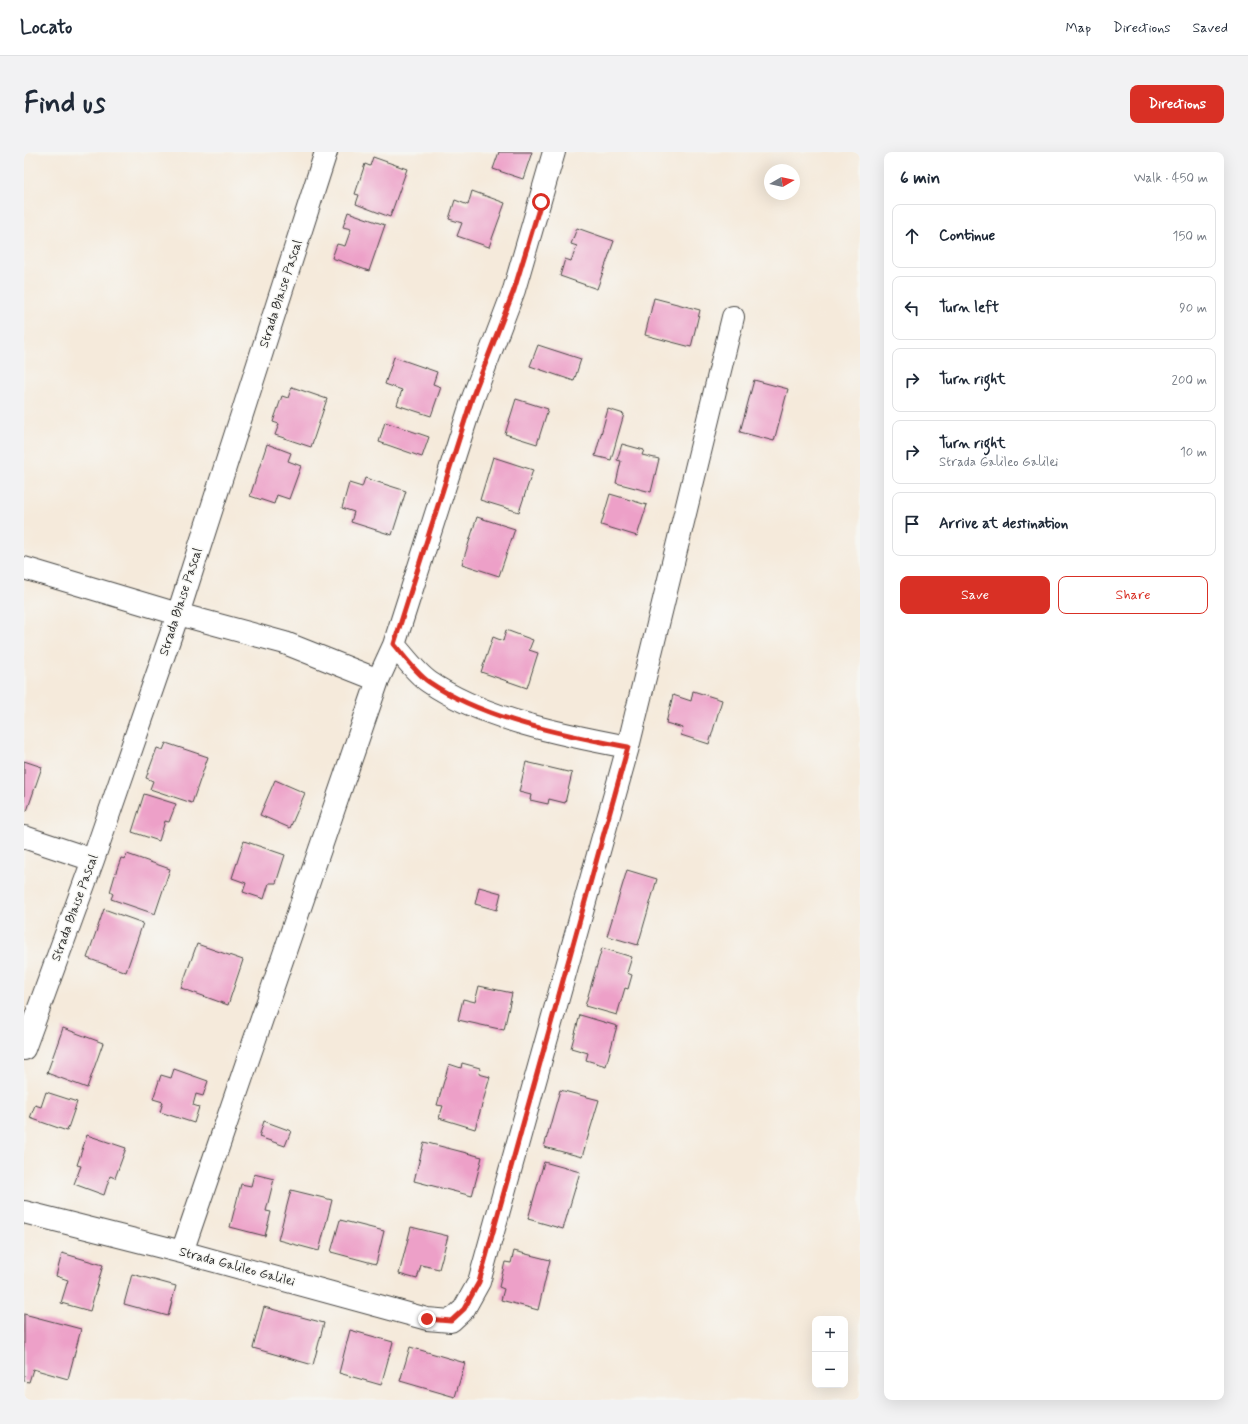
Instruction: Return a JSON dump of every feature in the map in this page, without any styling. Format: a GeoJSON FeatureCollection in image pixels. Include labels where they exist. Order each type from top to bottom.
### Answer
{"type":"FeatureCollection","features":[{"type":"Feature","properties":{"kind":"street","name":"Strada Blaise Pascal"},"geometry":{"type":"LineString","coordinates":[[24,1048],[93,860],[178,614],[326,152]]}},
{"type":"Feature","properties":{"kind":"street"},"geometry":{"type":"LineString","coordinates":[[182,1252],[378,680],[394,644],[472,398],[514,290],[554,152]]}},
{"type":"Feature","properties":{"kind":"street"},"geometry":{"type":"LineString","coordinates":[[394,644],[428,682],[474,707],[569,736],[628,747],[732,317]]}},
{"type":"Feature","properties":{"kind":"street"},"geometry":{"type":"LineString","coordinates":[[24,568],[178,614],[285,643],[378,680]]}},
{"type":"Feature","properties":{"kind":"street","name":"Strada Galileo Galilei"},"geometry":{"type":"LineString","coordinates":[[24,1212],[182,1252],[427,1319],[451,1321],[464,1309],[479,1282],[628,747]]}},
{"type":"Feature","properties":{"kind":"street"},"geometry":{"type":"LineString","coordinates":[[24,837],[93,860]]}},
{"type":"Feature","properties":{"kind":"building"},"geometry":{"type":"Polygon","coordinates":[[[499,152],[532,152],[523,179],[493,169],[499,152]]]}},
{"type":"Feature","properties":{"kind":"building"},"geometry":{"type":"Polygon","coordinates":[[[373,157],[407,169],[390,217],[356,204],[359,195],[355,194],[365,164],[370,166],[373,157]]]}},
{"type":"Feature","properties":{"kind":"building"},"geometry":{"type":"Polygon","coordinates":[[[472,191],[505,203],[489,247],[457,236],[462,223],[449,219],[455,200],[468,205],[472,191]]]}},
{"type":"Feature","properties":{"kind":"building"},"geometry":{"type":"Polygon","coordinates":[[[348,212],[385,225],[369,271],[332,258],[337,244],[345,246],[351,229],[343,227],[348,212]]]}},
{"type":"Feature","properties":{"kind":"building"},"geometry":{"type":"Polygon","coordinates":[[[577,228],[614,241],[597,289],[560,276],[565,259],[571,261],[577,246],[571,244],[577,228]]]}},
{"type":"Feature","properties":{"kind":"building"},"geometry":{"type":"Polygon","coordinates":[[[654,298],[700,310],[691,347],[645,335],[654,298]]]}},
{"type":"Feature","properties":{"kind":"building"},"geometry":{"type":"Polygon","coordinates":[[[538,345],[581,359],[574,381],[530,366],[538,345]]]}},
{"type":"Feature","properties":{"kind":"building"},"geometry":{"type":"Polygon","coordinates":[[[394,357],[437,372],[433,384],[441,387],[431,416],[397,405],[402,390],[385,384],[394,357]]]}},
{"type":"Feature","properties":{"kind":"building"},"geometry":{"type":"Polygon","coordinates":[[[754,380],[788,389],[774,441],[740,432],[754,380]]]}},
{"type":"Feature","properties":{"kind":"building"},"geometry":{"type":"Polygon","coordinates":[[[292,387],[327,399],[311,447],[275,435],[279,424],[273,422],[282,396],[288,398],[292,387]]]}},
{"type":"Feature","properties":{"kind":"building"},"geometry":{"type":"Polygon","coordinates":[[[516,399],[548,409],[537,444],[505,434],[516,399]]]}},
{"type":"Feature","properties":{"kind":"building"},"geometry":{"type":"Polygon","coordinates":[[[608,409],[624,414],[611,460],[595,456],[608,409]]]}},
{"type":"Feature","properties":{"kind":"building"},"geometry":{"type":"Polygon","coordinates":[[[385,422],[429,437],[422,457],[379,442],[385,422]]]}},
{"type":"Feature","properties":{"kind":"building"},"geometry":{"type":"Polygon","coordinates":[[[267,444],[291,453],[288,461],[301,466],[289,499],[277,495],[274,504],[250,496],[267,444]]]}},
{"type":"Feature","properties":{"kind":"building"},"geometry":{"type":"Polygon","coordinates":[[[622,444],[644,450],[642,455],[659,459],[651,492],[616,483],[621,461],[617,460],[622,444]]]}},
{"type":"Feature","properties":{"kind":"building"},"geometry":{"type":"Polygon","coordinates":[[[493,457],[533,470],[519,512],[480,500],[493,457]]]}},
{"type":"Feature","properties":{"kind":"building"},"geometry":{"type":"Polygon","coordinates":[[[365,478],[406,491],[392,535],[351,522],[354,512],[342,508],[349,483],[362,487],[365,478]]]}},
{"type":"Feature","properties":{"kind":"building"},"geometry":{"type":"Polygon","coordinates":[[[610,494],[647,505],[637,536],[601,525],[610,494]]]}},
{"type":"Feature","properties":{"kind":"building"},"geometry":{"type":"Polygon","coordinates":[[[477,517],[515,529],[499,576],[462,564],[477,517]]]}},
{"type":"Feature","properties":{"kind":"building"},"geometry":{"type":"Polygon","coordinates":[[[506,630],[533,640],[529,650],[538,653],[527,688],[481,672],[493,637],[503,641],[506,630]]]}},
{"type":"Feature","properties":{"kind":"building"},"geometry":{"type":"Polygon","coordinates":[[[693,691],[722,700],[709,744],[681,735],[683,728],[666,723],[673,695],[691,701],[693,691]]]}},
{"type":"Feature","properties":{"kind":"building"},"geometry":{"type":"Polygon","coordinates":[[[166,743],[208,757],[192,803],[150,789],[153,781],[146,778],[157,748],[163,750],[166,743]]]}},
{"type":"Feature","properties":{"kind":"building"},"geometry":{"type":"Polygon","coordinates":[[[24,761],[42,767],[27,811],[24,810],[24,761]]]}},
{"type":"Feature","properties":{"kind":"building"},"geometry":{"type":"Polygon","coordinates":[[[526,762],[572,773],[565,803],[549,799],[548,804],[530,800],[531,795],[519,792],[526,762]]]}},
{"type":"Feature","properties":{"kind":"building"},"geometry":{"type":"Polygon","coordinates":[[[275,780],[305,793],[290,828],[260,815],[275,780]]]}},
{"type":"Feature","properties":{"kind":"building"},"geometry":{"type":"Polygon","coordinates":[[[144,794],[176,804],[169,822],[165,821],[159,841],[132,832],[144,794]]]}},
{"type":"Feature","properties":{"kind":"building"},"geometry":{"type":"Polygon","coordinates":[[[244,841],[285,855],[276,883],[269,883],[264,899],[243,892],[246,883],[232,878],[244,841]]]}},
{"type":"Feature","properties":{"kind":"building"},"geometry":{"type":"Polygon","coordinates":[[[127,854],[170,869],[155,914],[111,899],[113,894],[110,892],[121,858],[125,859],[127,854]]]}},
{"type":"Feature","properties":{"kind":"building"},"geometry":{"type":"Polygon","coordinates":[[[627,870],[657,879],[638,945],[607,936],[627,870]]]}},
{"type":"Feature","properties":{"kind":"building"},"geometry":{"type":"Polygon","coordinates":[[[479,887],[501,893],[497,910],[475,904],[479,887]]]}},
{"type":"Feature","properties":{"kind":"building"},"geometry":{"type":"Polygon","coordinates":[[[104,909],[143,923],[126,972],[87,958],[104,909]]]}},
{"type":"Feature","properties":{"kind":"building"},"geometry":{"type":"Polygon","coordinates":[[[197,944],[243,960],[228,1005],[181,988],[197,944]]]}},
{"type":"Feature","properties":{"kind":"building"},"geometry":{"type":"Polygon","coordinates":[[[602,948],[632,957],[627,973],[632,975],[628,989],[625,988],[617,1015],[585,1006],[602,948]]]}},
{"type":"Feature","properties":{"kind":"building"},"geometry":{"type":"Polygon","coordinates":[[[479,986],[512,993],[504,1030],[458,1020],[463,999],[475,1002],[479,986]]]}},
{"type":"Feature","properties":{"kind":"building"},"geometry":{"type":"Polygon","coordinates":[[[580,1015],[617,1026],[606,1066],[586,1060],[588,1053],[571,1048],[580,1015]]]}},
{"type":"Feature","properties":{"kind":"building"},"geometry":{"type":"Polygon","coordinates":[[[63,1028],[103,1043],[87,1088],[47,1073],[63,1028]]]}},
{"type":"Feature","properties":{"kind":"building"},"geometry":{"type":"Polygon","coordinates":[[[462,1063],[480,1068],[479,1074],[490,1077],[475,1129],[439,1118],[443,1106],[437,1105],[449,1064],[461,1068],[462,1063]]]}},
{"type":"Feature","properties":{"kind":"building"},"geometry":{"type":"Polygon","coordinates":[[[174,1069],[208,1081],[203,1096],[196,1094],[193,1105],[199,1107],[194,1123],[160,1112],[163,1102],[153,1099],[161,1075],[171,1078],[174,1069]]]}},
{"type":"Feature","properties":{"kind":"building"},"geometry":{"type":"Polygon","coordinates":[[[560,1090],[599,1100],[582,1157],[544,1147],[560,1090]]]}},
{"type":"Feature","properties":{"kind":"building"},"geometry":{"type":"Polygon","coordinates":[[[46,1092],[77,1102],[67,1131],[30,1118],[35,1105],[41,1107],[46,1092]]]}},
{"type":"Feature","properties":{"kind":"building"},"geometry":{"type":"Polygon","coordinates":[[[264,1121],[291,1131],[285,1146],[259,1137],[264,1121]]]}},
{"type":"Feature","properties":{"kind":"building"},"geometry":{"type":"Polygon","coordinates":[[[87,1135],[126,1148],[115,1178],[110,1176],[104,1195],[74,1184],[81,1166],[77,1165],[87,1135]]]}},
{"type":"Feature","properties":{"kind":"building"},"geometry":{"type":"Polygon","coordinates":[[[424,1142],[482,1157],[472,1196],[414,1181],[424,1142]]]}},
{"type":"Feature","properties":{"kind":"building"},"geometry":{"type":"Polygon","coordinates":[[[544,1162],[580,1172],[563,1229],[528,1219],[544,1162]]]}},
{"type":"Feature","properties":{"kind":"building"},"geometry":{"type":"Polygon","coordinates":[[[254,1174],[274,1179],[266,1211],[271,1212],[265,1236],[230,1227],[241,1184],[251,1186],[254,1174]]]}},
{"type":"Feature","properties":{"kind":"building"},"geometry":{"type":"Polygon","coordinates":[[[291,1190],[332,1200],[319,1251],[278,1240],[291,1190]]]}},
{"type":"Feature","properties":{"kind":"building"},"geometry":{"type":"Polygon","coordinates":[[[340,1220],[384,1231],[376,1264],[331,1252],[340,1220]]]}},
{"type":"Feature","properties":{"kind":"building"},"geometry":{"type":"Polygon","coordinates":[[[411,1227],[448,1236],[439,1269],[421,1265],[417,1279],[399,1274],[411,1227]]]}},
{"type":"Feature","properties":{"kind":"building"},"geometry":{"type":"Polygon","coordinates":[[[514,1251],[550,1260],[538,1310],[501,1300],[504,1289],[499,1287],[505,1262],[511,1263],[514,1251]]]}},
{"type":"Feature","properties":{"kind":"building"},"geometry":{"type":"Polygon","coordinates":[[[62,1253],[103,1265],[90,1311],[61,1303],[68,1280],[56,1276],[62,1253]]]}},
{"type":"Feature","properties":{"kind":"building"},"geometry":{"type":"Polygon","coordinates":[[[132,1274],[176,1286],[168,1316],[124,1304],[132,1274]]]}},
{"type":"Feature","properties":{"kind":"building"},"geometry":{"type":"Polygon","coordinates":[[[264,1307],[324,1323],[313,1365],[253,1348],[264,1307]]]}},
{"type":"Feature","properties":{"kind":"building"},"geometry":{"type":"Polygon","coordinates":[[[24,1314],[81,1329],[68,1379],[33,1369],[29,1382],[24,1381],[24,1314]]]}},
{"type":"Feature","properties":{"kind":"building"},"geometry":{"type":"Polygon","coordinates":[[[350,1330],[393,1342],[381,1385],[339,1373],[350,1330]]]}},
{"type":"Feature","properties":{"kind":"building"},"geometry":{"type":"Polygon","coordinates":[[[410,1347],[465,1363],[455,1397],[400,1381],[410,1347]]]}},
{"type":"Feature","properties":{"kind":"route"},"geometry":{"type":"LineString","coordinates":[[427,1319],[451,1321],[464,1309],[479,1282],[628,747],[569,736],[474,707],[428,682],[394,644],[472,398],[514,290],[541,202]]}}]}
